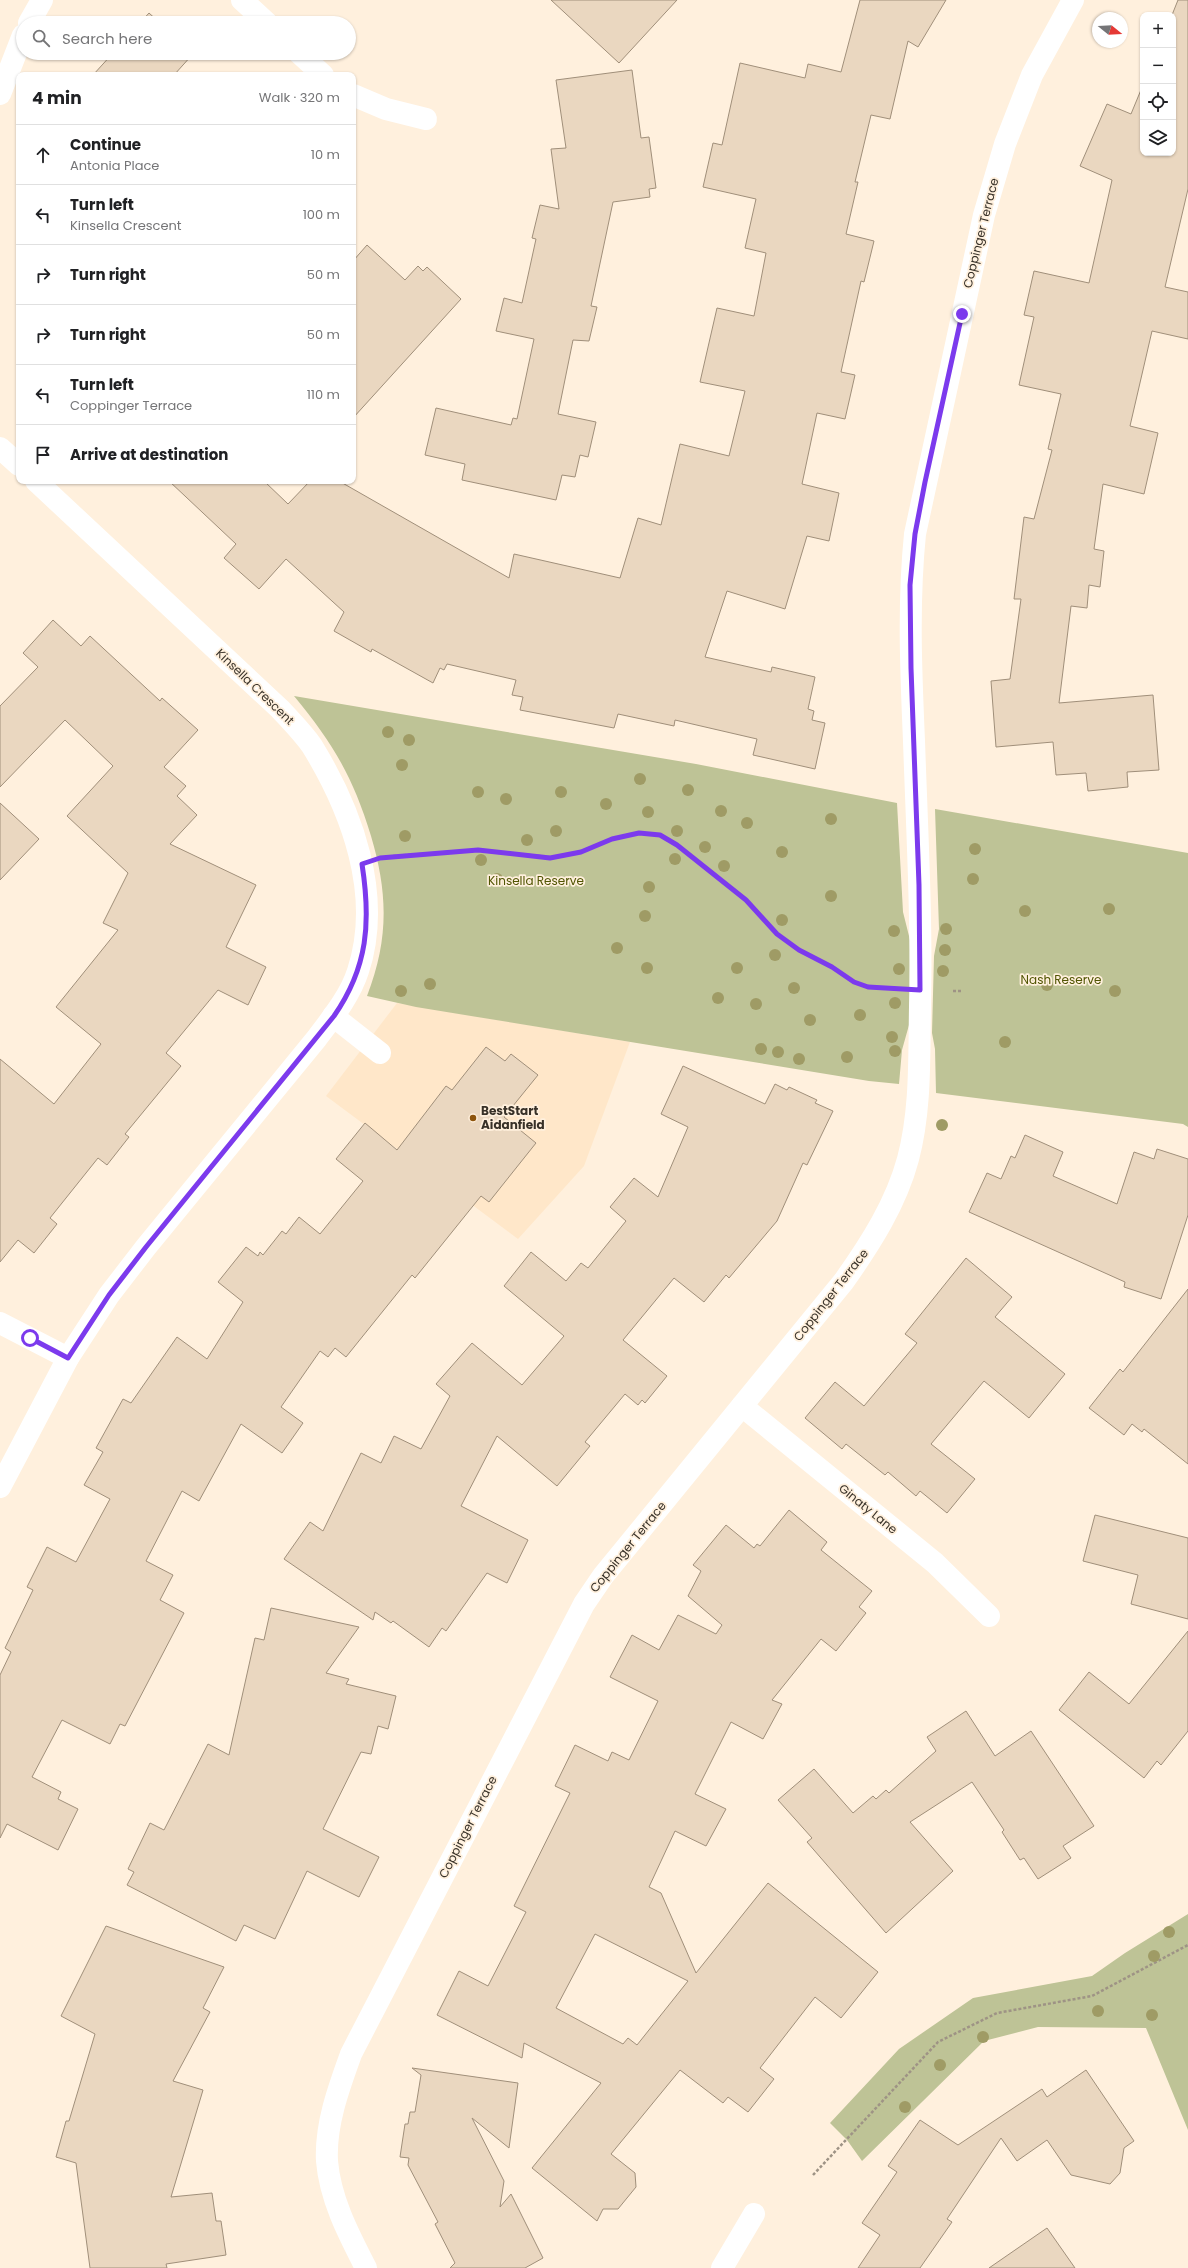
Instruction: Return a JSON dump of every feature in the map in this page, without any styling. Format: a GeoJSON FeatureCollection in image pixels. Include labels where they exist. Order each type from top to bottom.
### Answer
{"type":"FeatureCollection","features":[{"type":"Feature","properties":{"kind":"street"},"geometry":{"type":"LineString","coordinates":[[33,16],[42,0]]}},
{"type":"Feature","properties":{"kind":"street"},"geometry":{"type":"LineString","coordinates":[[242,0],[259,16]]}},
{"type":"Feature","properties":{"kind":"street","name":"Coppinger Terrace"},"geometry":{"type":"LineString","coordinates":[[366,2268],[346,2226],[334,2192],[327,2161],[330,2123],[339,2085],[351,2054],[584,1604],[603,1576],[844,1281],[868,1248],[892,1203],[907,1161],[917,1118],[920,990],[919,885],[911,668],[910,585],[915,534],[963,309],[984,215],[994,180],[1005,144],[1032,75],[1072,0]]}},
{"type":"Feature","properties":{"kind":"street"},"geometry":{"type":"LineString","coordinates":[[0,94],[16,53]]}},
{"type":"Feature","properties":{"kind":"street"},"geometry":{"type":"LineString","coordinates":[[307,60],[320,72]]}},
{"type":"Feature","properties":{"kind":"street"},"geometry":{"type":"LineString","coordinates":[[356,96],[386,109],[426,119]]}},
{"type":"Feature","properties":{"kind":"street"},"geometry":{"type":"LineString","coordinates":[[0,448],[16,462]]}},
{"type":"Feature","properties":{"kind":"street","name":"Kinsella Crescent"},"geometry":{"type":"LineString","coordinates":[[0,1487],[68,1358],[109,1295],[141,1253],[343,1003],[358,972],[366,937],[368,900],[362,864],[345,813],[311,745],[280,709],[39,484]]}},
{"type":"Feature","properties":{"kind":"street"},"geometry":{"type":"LineString","coordinates":[[334,1016],[380,1053]]}},
{"type":"Feature","properties":{"kind":"street"},"geometry":{"type":"LineString","coordinates":[[0,1323],[68,1358]]}},
{"type":"Feature","properties":{"kind":"street","name":"Ginaty Lane"},"geometry":{"type":"LineString","coordinates":[[742,1406],[935,1563],[989,1616]]}},
{"type":"Feature","properties":{"kind":"street"},"geometry":{"type":"LineString","coordinates":[[722,2268],[754,2214]]}},
{"type":"Feature","properties":{"kind":"path"},"geometry":{"type":"LineString","coordinates":[[362,864],[380,858],[478,850],[550,858],[581,852],[612,839],[639,833],[660,835],[677,845],[746,900],[777,934],[799,950],[832,967],[854,982],[868,987],[920,990]]}},
{"type":"Feature","properties":{"kind":"path"},"geometry":{"type":"LineString","coordinates":[[813,2176],[938,2042],[997,2013],[1092,1996],[1188,1945]]}},
{"type":"Feature","properties":{"kind":"shaded area"},"geometry":{"type":"Polygon","coordinates":[[[397,1003],[630,1042],[584,1166],[518,1239],[326,1096],[397,1003]]]}},
{"type":"Feature","properties":{"kind":"green space","name":"Kinsella Reserve"},"geometry":{"type":"Polygon","coordinates":[[[294,696],[696,764],[897,803],[903,912],[912,948],[909,1025],[902,1050],[899,1084],[869,1081],[416,1007],[367,996],[379,955],[384,916],[381,877],[377,857],[364,815],[349,778],[331,745],[294,696]]]}},
{"type":"Feature","properties":{"kind":"green space","name":"Nash Reserve"},"geometry":{"type":"Polygon","coordinates":[[[935,809],[1188,853],[1188,1127],[1183,1124],[936,1093],[935,1049],[932,1033],[934,956],[939,929],[935,809]]]}},
{"type":"Feature","properties":{"kind":"green space"},"geometry":{"type":"Polygon","coordinates":[[[1188,1914],[1188,2130],[1146,2028],[1038,2027],[984,2041],[862,2161],[847,2140],[830,2123],[899,2049],[973,1998],[1092,1976],[1125,1953],[1188,1914]]]}},
{"type":"Feature","properties":{"kind":"building"},"geometry":{"type":"Polygon","coordinates":[[[551,0],[677,0],[619,63],[551,0]]]}},
{"type":"Feature","properties":{"kind":"building"},"geometry":{"type":"Polygon","coordinates":[[[860,0],[946,0],[918,47],[908,41],[890,119],[871,115],[855,182],[858,182],[846,234],[874,241],[864,282],[861,281],[841,372],[855,375],[845,419],[817,413],[802,484],[839,493],[829,541],[807,536],[785,609],[727,591],[705,657],[771,672],[772,667],[815,677],[808,709],[814,711],[812,720],[825,723],[815,769],[753,755],[757,739],[675,720],[674,726],[618,714],[614,728],[520,710],[523,697],[512,695],[516,680],[447,664],[444,670],[440,668],[433,683],[372,649],[371,652],[334,631],[344,612],[286,559],[259,589],[224,558],[236,544],[172,484],[267,484],[288,504],[307,484],[344,484],[509,578],[514,554],[620,578],[638,518],[661,525],[680,444],[729,456],[745,391],[700,382],[717,308],[754,316],[766,253],[745,248],[756,199],[703,187],[713,143],[722,145],[740,63],[805,78],[808,64],[841,72],[860,0]]]}},
{"type":"Feature","properties":{"kind":"building"},"geometry":{"type":"Polygon","coordinates":[[[1178,0],[1188,0],[1188,189],[1165,287],[1188,292],[1188,339],[1152,331],[1130,426],[1158,433],[1144,494],[1103,484],[1094,549],[1104,551],[1100,587],[1089,585],[1087,608],[1071,606],[1059,703],[1153,695],[1159,770],[1127,772],[1128,787],[1088,791],[1086,773],[1056,775],[1053,742],[996,747],[991,681],[1010,679],[1021,599],[1014,599],[1024,517],[1034,519],[1052,450],[1048,449],[1061,394],[1019,385],[1034,317],[1024,315],[1034,271],[1089,283],[1112,180],[1080,166],[1107,104],[1131,114],[1140,92],[1140,156],[1176,156],[1176,12],[1173,12],[1178,0]]]}},
{"type":"Feature","properties":{"kind":"building"},"geometry":{"type":"Polygon","coordinates":[[[107,60],[188,60],[177,72],[96,72],[107,60]]]}},
{"type":"Feature","properties":{"kind":"building"},"geometry":{"type":"Polygon","coordinates":[[[632,70],[641,138],[649,137],[656,188],[649,189],[650,197],[613,202],[591,306],[597,307],[589,341],[573,340],[558,414],[596,422],[588,457],[580,455],[575,477],[562,475],[556,500],[462,480],[465,464],[425,455],[436,408],[511,425],[513,418],[517,419],[534,339],[496,331],[504,298],[522,303],[536,239],[532,238],[540,205],[559,209],[551,149],[566,148],[556,80],[632,70]]]}},
{"type":"Feature","properties":{"kind":"building"},"geometry":{"type":"Polygon","coordinates":[[[367,245],[405,280],[418,266],[423,271],[427,267],[461,299],[356,415],[356,258],[367,245]]]}},
{"type":"Feature","properties":{"kind":"building"},"geometry":{"type":"Polygon","coordinates":[[[53,620],[81,646],[90,636],[160,701],[162,698],[198,730],[164,767],[186,786],[177,796],[197,815],[170,844],[256,885],[226,947],[266,967],[248,1005],[218,990],[166,1053],[181,1066],[125,1134],[129,1137],[107,1165],[98,1158],[50,1218],[57,1224],[34,1253],[18,1240],[0,1262],[0,1059],[54,1104],[101,1044],[56,1007],[118,930],[103,923],[128,873],[67,816],[113,766],[65,720],[0,787],[0,706],[38,667],[23,653],[53,620]]]}},
{"type":"Feature","properties":{"kind":"building"},"geometry":{"type":"Polygon","coordinates":[[[0,803],[39,839],[0,880],[0,803]]]}},
{"type":"Feature","properties":{"kind":"building"},"geometry":{"type":"Polygon","coordinates":[[[486,1047],[505,1061],[511,1054],[538,1075],[504,1117],[536,1143],[489,1202],[481,1196],[415,1278],[412,1275],[346,1357],[335,1348],[328,1357],[320,1351],[281,1407],[303,1423],[282,1453],[241,1424],[199,1501],[182,1491],[146,1561],[173,1575],[160,1600],[184,1613],[125,1726],[120,1724],[110,1744],[62,1720],[32,1777],[61,1792],[58,1799],[78,1809],[58,1850],[7,1824],[0,1838],[0,1675],[11,1652],[5,1648],[33,1590],[27,1587],[47,1547],[76,1562],[110,1499],[84,1485],[103,1452],[96,1448],[123,1399],[131,1403],[177,1337],[207,1359],[243,1302],[218,1282],[246,1247],[258,1256],[260,1252],[263,1255],[282,1231],[286,1234],[299,1217],[320,1234],[363,1181],[336,1159],[365,1123],[397,1150],[446,1086],[452,1090],[486,1047]]]}},
{"type":"Feature","properties":{"kind":"building"},"geometry":{"type":"Polygon","coordinates":[[[683,1066],[765,1104],[775,1084],[787,1090],[789,1087],[817,1100],[815,1103],[833,1111],[807,1165],[803,1163],[777,1221],[729,1278],[726,1275],[704,1302],[674,1278],[623,1340],[667,1376],[645,1403],[642,1400],[638,1405],[625,1394],[585,1442],[590,1446],[557,1486],[497,1436],[461,1506],[528,1540],[507,1583],[487,1573],[446,1631],[442,1628],[429,1647],[393,1621],[391,1623],[375,1612],[373,1620],[284,1559],[310,1522],[323,1531],[361,1453],[381,1463],[394,1436],[421,1449],[450,1396],[436,1384],[472,1343],[522,1385],[564,1336],[504,1286],[531,1252],[566,1281],[581,1263],[588,1268],[626,1221],[610,1207],[634,1178],[658,1197],[688,1127],[661,1114],[683,1066]]]}},
{"type":"Feature","properties":{"kind":"building"},"geometry":{"type":"Polygon","coordinates":[[[1025,1135],[1063,1152],[1053,1176],[1117,1204],[1134,1152],[1154,1159],[1157,1149],[1188,1159],[1188,1215],[1161,1299],[1124,1287],[1125,1282],[969,1212],[987,1173],[1001,1179],[1011,1156],[1015,1158],[1025,1135]]]}},
{"type":"Feature","properties":{"kind":"building"},"geometry":{"type":"Polygon","coordinates":[[[966,1258],[1012,1297],[995,1317],[1065,1374],[1029,1418],[984,1381],[931,1444],[975,1479],[947,1513],[920,1491],[916,1496],[888,1472],[885,1475],[846,1444],[842,1449],[805,1418],[835,1382],[864,1406],[917,1343],[905,1334],[966,1258]]]}},
{"type":"Feature","properties":{"kind":"building"},"geometry":{"type":"Polygon","coordinates":[[[1188,1289],[1188,1464],[1144,1429],[1142,1432],[1132,1424],[1124,1435],[1089,1408],[1120,1369],[1123,1372],[1188,1289]]]}},
{"type":"Feature","properties":{"kind":"building"},"geometry":{"type":"Polygon","coordinates":[[[789,1510],[827,1542],[821,1550],[872,1591],[859,1607],[866,1613],[836,1651],[821,1639],[772,1700],[782,1704],[763,1739],[731,1722],[695,1794],[726,1809],[706,1846],[675,1831],[649,1887],[661,1893],[696,1973],[768,1883],[878,1972],[841,2018],[815,1997],[760,2068],[774,2079],[748,2112],[728,2097],[723,2103],[680,2070],[611,2154],[635,2173],[636,2187],[618,2209],[603,2209],[597,2221],[532,2168],[601,2083],[524,2043],[522,2058],[437,2015],[459,1971],[488,1986],[526,1912],[514,1906],[570,1793],[555,1786],[575,1745],[608,1761],[612,1752],[629,1760],[658,1701],[610,1677],[632,1635],[659,1650],[678,1615],[716,1634],[722,1625],[688,1596],[701,1571],[693,1565],[726,1525],[754,1548],[757,1544],[760,1546],[789,1510]],[[595,1934],[556,2008],[623,2044],[628,2038],[637,2045],[688,1981],[595,1934]]]}},
{"type":"Feature","properties":{"kind":"building"},"geometry":{"type":"Polygon","coordinates":[[[1095,1515],[1188,1538],[1188,1619],[1131,1604],[1138,1575],[1083,1561],[1095,1515]]]}},
{"type":"Feature","properties":{"kind":"building"},"geometry":{"type":"Polygon","coordinates":[[[271,1608],[359,1627],[326,1673],[349,1679],[346,1684],[396,1696],[388,1729],[378,1726],[371,1754],[361,1752],[323,1829],[379,1857],[359,1897],[307,1871],[275,1939],[244,1925],[236,1941],[127,1885],[134,1872],[128,1869],[150,1823],[164,1830],[208,1744],[229,1755],[255,1638],[264,1640],[271,1608]]]}},
{"type":"Feature","properties":{"kind":"building"},"geometry":{"type":"Polygon","coordinates":[[[1188,1631],[1188,1731],[1161,1765],[1157,1761],[1144,1778],[1059,1710],[1089,1672],[1129,1704],[1188,1631]]]}},
{"type":"Feature","properties":{"kind":"building"},"geometry":{"type":"Polygon","coordinates":[[[966,1711],[995,1756],[1031,1731],[1094,1826],[1063,1846],[1071,1858],[1038,1879],[1024,1858],[1020,1860],[1002,1832],[1004,1830],[972,1782],[910,1822],[953,1871],[886,1933],[807,1842],[812,1838],[778,1800],[814,1769],[853,1813],[873,1796],[876,1799],[886,1790],[889,1793],[936,1751],[927,1737],[966,1711]]]}},
{"type":"Feature","properties":{"kind":"building"},"geometry":{"type":"Polygon","coordinates":[[[106,1926],[224,1967],[203,2008],[210,2012],[173,2081],[203,2090],[171,2197],[212,2193],[216,2221],[221,2221],[226,2255],[166,2264],[167,2268],[90,2268],[76,2163],[56,2157],[66,2121],[69,2121],[95,2034],[61,2016],[106,1926]]]}},
{"type":"Feature","properties":{"kind":"building"},"geometry":{"type":"Polygon","coordinates":[[[412,2068],[518,2083],[509,2148],[472,2118],[504,2181],[500,2207],[511,2194],[543,2258],[525,2268],[450,2268],[455,2263],[435,2224],[438,2222],[408,2165],[409,2158],[400,2157],[405,2124],[408,2124],[410,2112],[415,2112],[421,2075],[412,2068]]]}},
{"type":"Feature","properties":{"kind":"building"},"geometry":{"type":"Polygon","coordinates":[[[1086,2070],[1134,2141],[1124,2148],[1120,2173],[1110,2184],[1071,2175],[1047,2140],[1017,2161],[1001,2138],[947,2219],[952,2222],[920,2268],[858,2268],[880,2235],[862,2223],[897,2172],[888,2166],[920,2120],[958,2145],[1042,2089],[1047,2097],[1086,2070]]]}},
{"type":"Feature","properties":{"kind":"building"},"geometry":{"type":"Polygon","coordinates":[[[1047,2228],[1075,2268],[989,2268],[1047,2228]]]}},
{"type":"Feature","properties":{"kind":"place","name":"BestStart Aidanfield"},"geometry":{"type":"Point","coordinates":[473,1118]}},
{"type":"Feature","properties":{"kind":"route"},"geometry":{"type":"LineString","coordinates":[[30,1338],[68,1358],[109,1295],[146,1247],[334,1016],[343,1003],[358,972],[366,937],[368,900],[362,864],[380,858],[429,852],[478,850],[550,858],[581,852],[612,839],[639,833],[660,835],[677,845],[746,900],[777,934],[799,950],[832,967],[854,982],[868,987],[920,990],[919,885],[911,668],[910,585],[915,534],[940,411],[962,314]]}}]}
